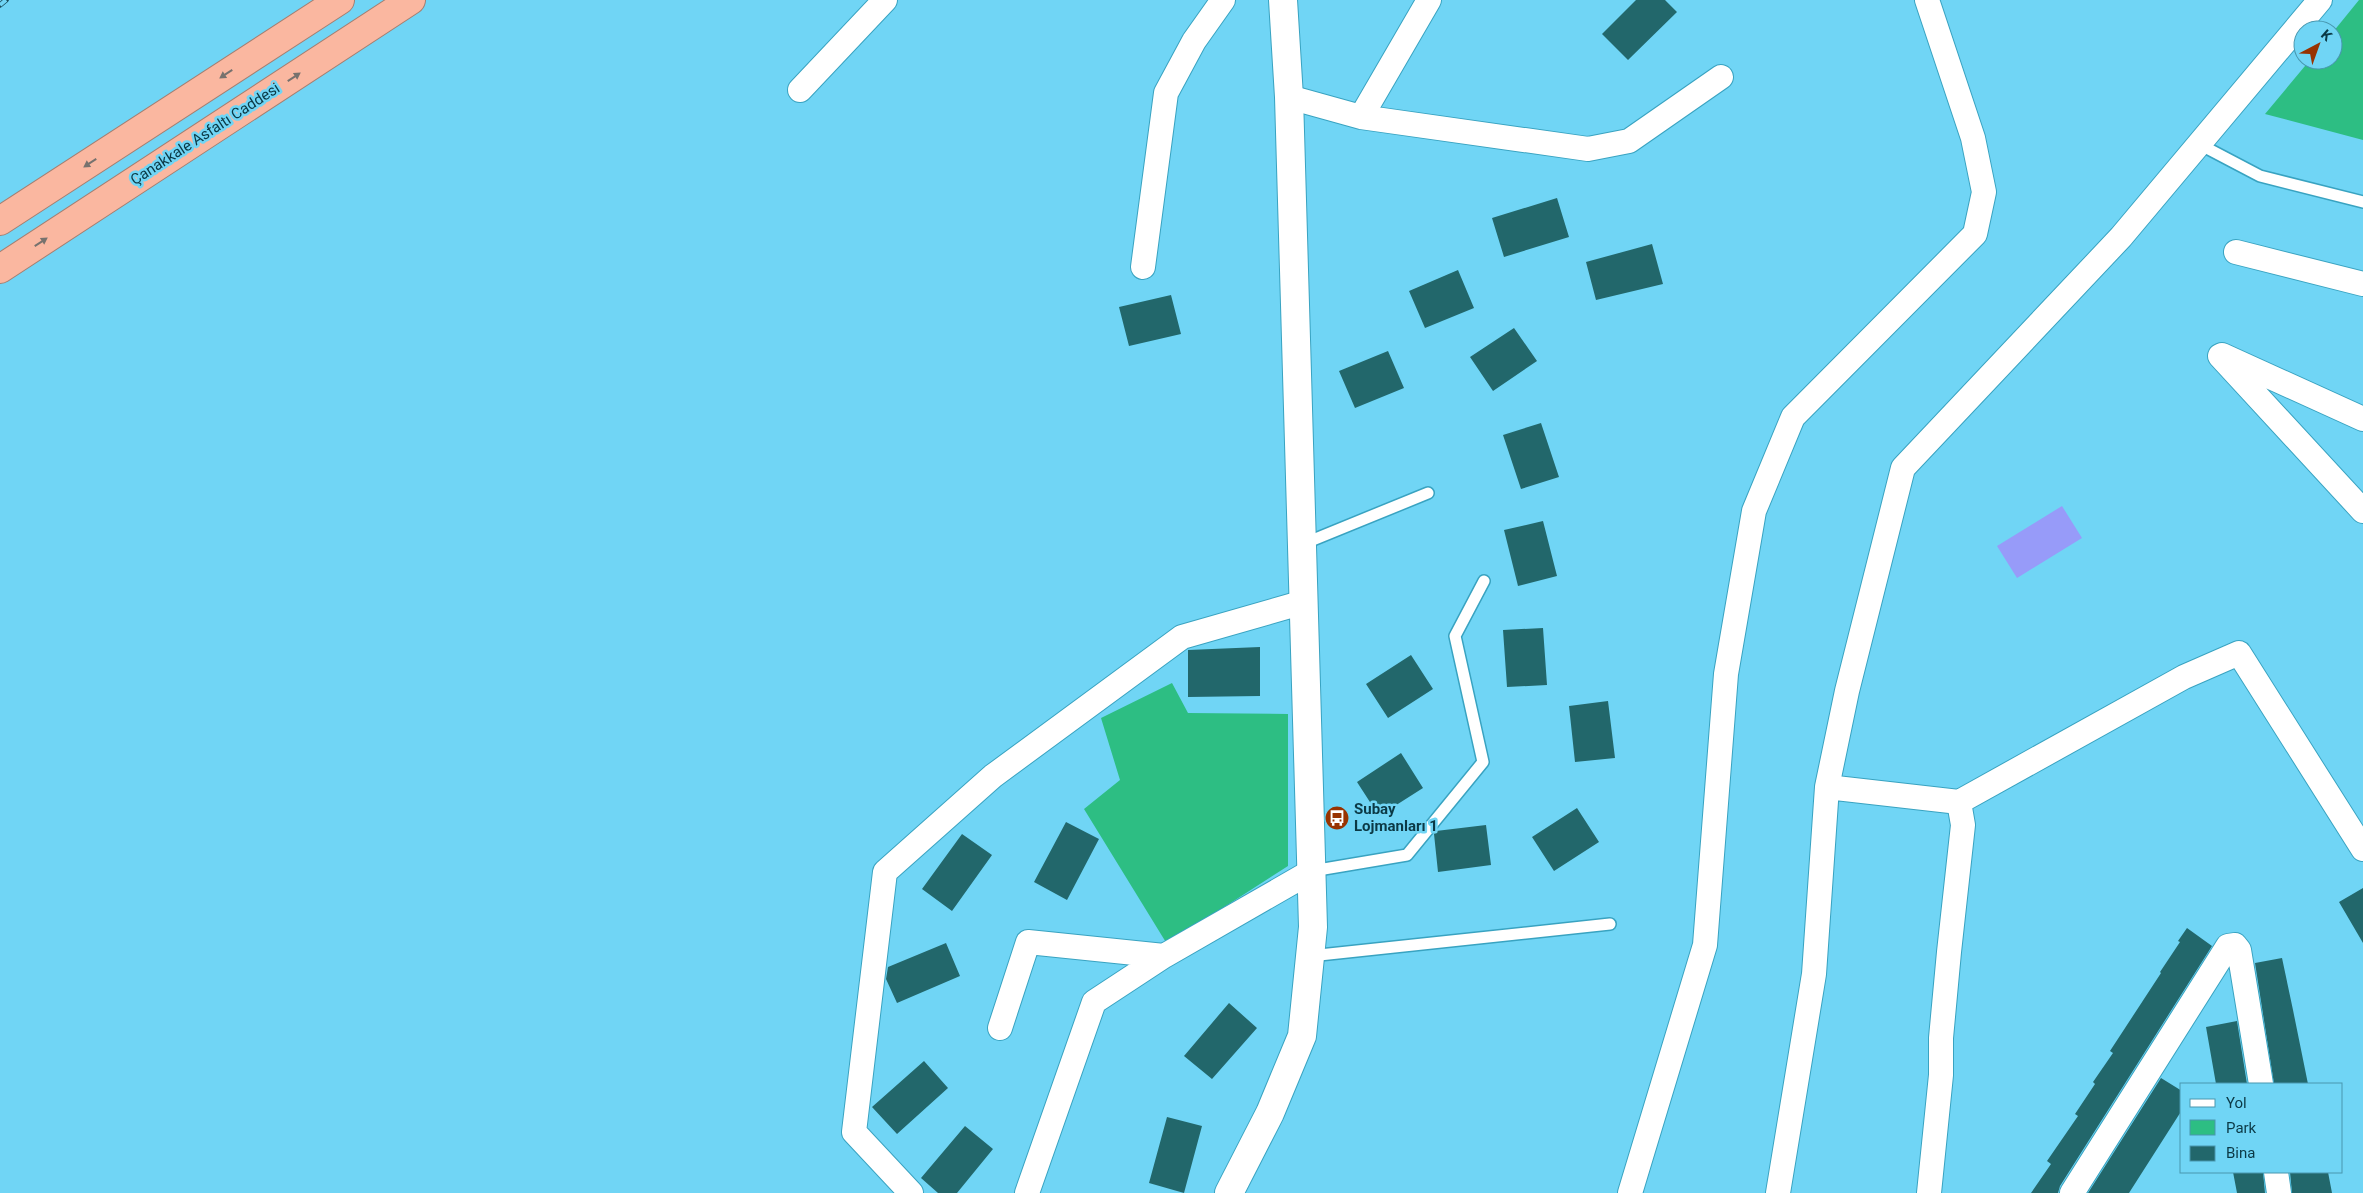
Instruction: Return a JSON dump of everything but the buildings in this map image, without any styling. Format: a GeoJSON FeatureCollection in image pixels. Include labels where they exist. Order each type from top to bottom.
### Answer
{"type":"FeatureCollection","features":[{"type":"Feature","properties":{"kind":"highway"},"geometry":{"type":"LineString","coordinates":[[0,221],[340,0]]}},
{"type":"Feature","properties":{"kind":"highway","name":"Çanakkale Asfaltı Caddesi"},"geometry":{"type":"LineString","coordinates":[[0,269],[411,0]]}},
{"type":"Feature","properties":{"kind":"street"},"geometry":{"type":"LineString","coordinates":[[800,90],[885,0]]}},
{"type":"Feature","properties":{"kind":"street"},"geometry":{"type":"LineString","coordinates":[[1143,267],[1166,93],[1194,41],[1223,0]]}},
{"type":"Feature","properties":{"kind":"street"},"geometry":{"type":"LineString","coordinates":[[1229,1193],[1270,1113],[1302,1036],[1313,927],[1289,97],[1283,0]]}},
{"type":"Feature","properties":{"kind":"street"},"geometry":{"type":"LineString","coordinates":[[1361,117],[1429,0]]}},
{"type":"Feature","properties":{"kind":"street"},"geometry":{"type":"LineString","coordinates":[[1630,1193],[1705,945],[1726,674],[1754,511],[1793,417],[1975,234],[1984,192],[1973,138],[1928,0]]}},
{"type":"Feature","properties":{"kind":"street"},"geometry":{"type":"LineString","coordinates":[[1778,1193],[1814,974],[1828,787],[1847,691],[1903,468],[2120,237],[2320,0]]}},
{"type":"Feature","properties":{"kind":"street"},"geometry":{"type":"LineString","coordinates":[[1289,97],[1361,117],[1588,149],[1629,141],[1722,77]]}},
{"type":"Feature","properties":{"kind":"street"},"geometry":{"type":"LineString","coordinates":[[2236,252],[2363,284]]}},
{"type":"Feature","properties":{"kind":"street"},"geometry":{"type":"LineString","coordinates":[[2363,419],[2222,355],[2220,356],[2363,511]]}},
{"type":"Feature","properties":{"kind":"street"},"geometry":{"type":"LineString","coordinates":[[911,1193],[854,1132],[884,872],[993,776],[1182,637],[1304,602]]}},
{"type":"Feature","properties":{"kind":"street"},"geometry":{"type":"LineString","coordinates":[[1828,787],[1959,802],[2184,677],[2239,652],[2363,849]]}},
{"type":"Feature","properties":{"kind":"street"},"geometry":{"type":"LineString","coordinates":[[1929,1193],[1941,1075],[1941,1038],[1948,962],[1963,825],[1959,802]]}},
{"type":"Feature","properties":{"kind":"street"},"geometry":{"type":"LineString","coordinates":[[1027,1193],[1094,1002],[1164,956],[1312,871]]}},
{"type":"Feature","properties":{"kind":"street"},"geometry":{"type":"LineString","coordinates":[[1000,1028],[1028,942],[1164,956]]}},
{"type":"Feature","properties":{"kind":"street"},"geometry":{"type":"LineString","coordinates":[[2072,1193],[2228,946],[2235,945],[2239,950],[2261,1083]]}},
{"type":"Feature","properties":{"kind":"street"},"geometry":{"type":"LineString","coordinates":[[2276,1173],[2279,1193]]}},
{"type":"Feature","properties":{"kind":"lane"},"geometry":{"type":"LineString","coordinates":[[2199,144],[2260,176],[2363,202]]}},
{"type":"Feature","properties":{"kind":"lane"},"geometry":{"type":"LineString","coordinates":[[1303,544],[1428,493]]}},
{"type":"Feature","properties":{"kind":"lane"},"geometry":{"type":"LineString","coordinates":[[1312,871],[1407,855],[1483,762],[1455,636],[1484,581]]}},
{"type":"Feature","properties":{"kind":"lane"},"geometry":{"type":"LineString","coordinates":[[1310,956],[1610,924]]}},
{"type":"Feature","properties":{"kind":"green space"},"geometry":{"type":"Polygon","coordinates":[[[2359,0],[2363,0],[2363,140],[2265,114],[2302,70],[2343,70],[2343,20],[2359,0]]]}},
{"type":"Feature","properties":{"kind":"green space"},"geometry":{"type":"Polygon","coordinates":[[[1172,683],[1188,713],[1288,714],[1288,866],[1167,944],[1084,809],[1120,780],[1101,718],[1172,683]]]}},
{"type":"Feature","properties":{"kind":"water"},"geometry":{"type":"Polygon","coordinates":[[[2062,506],[2082,538],[2017,578],[1997,546],[2062,506]]]}},
{"type":"Feature","properties":{"kind":"railway"},"geometry":{"type":"LineString","coordinates":[[0,5],[6,0]]}},
{"type":"Feature","properties":{"kind":"place","name":"Subay Lojmanları 1"},"geometry":{"type":"Point","coordinates":[1337,818]}}]}
